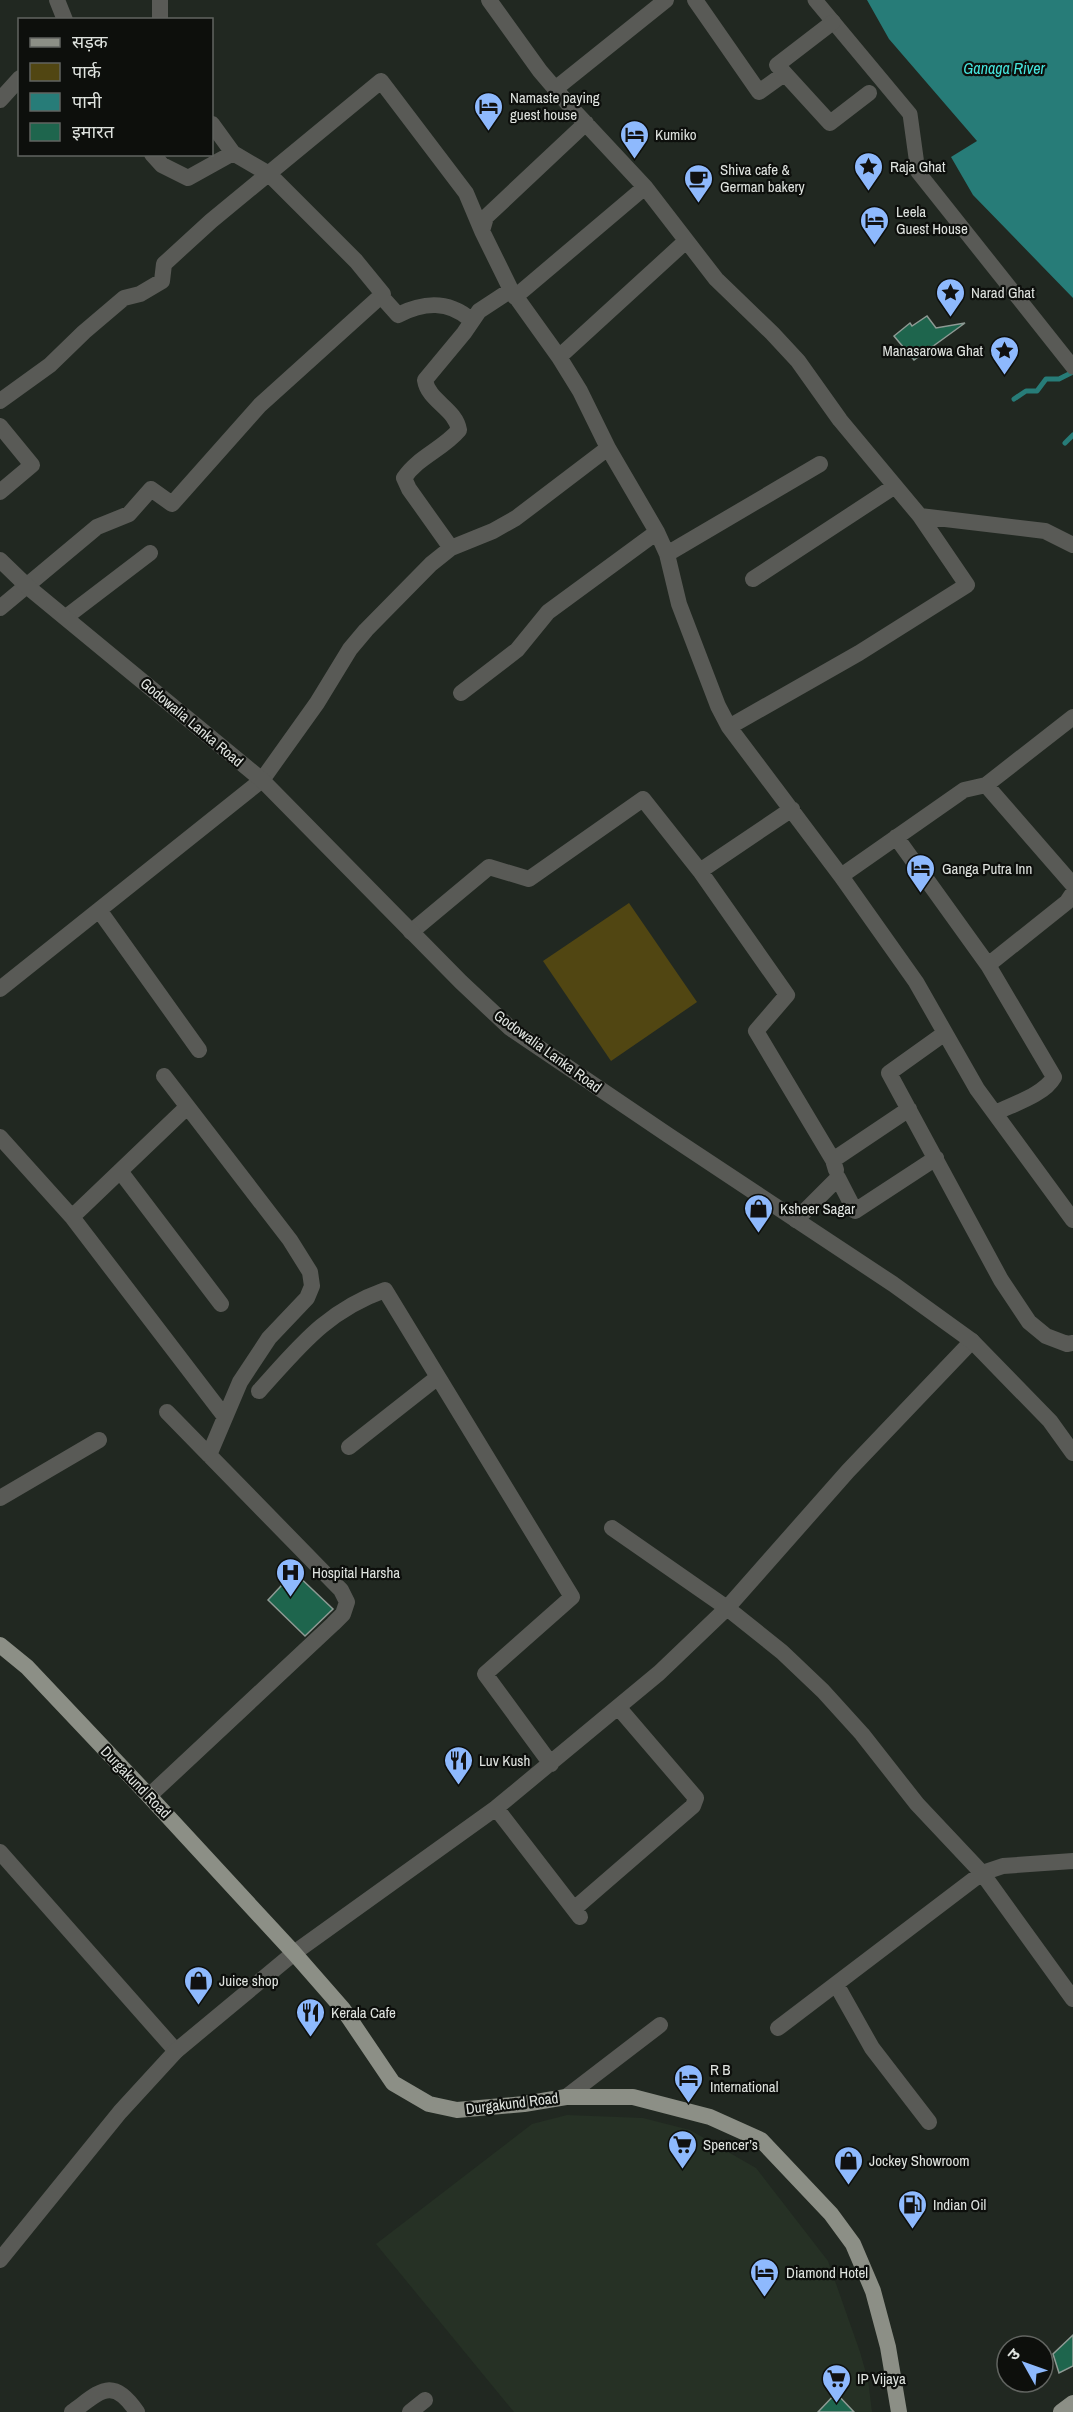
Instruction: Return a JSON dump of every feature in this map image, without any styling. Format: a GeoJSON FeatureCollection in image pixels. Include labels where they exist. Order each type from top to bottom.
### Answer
{"type":"FeatureCollection","features":[{"type":"Feature","properties":{"kind":"main road","name":"Durgakund Road"},"geometry":{"type":"LineString","coordinates":[[0,1645],[27,1667],[294,1953],[343,2009],[393,2083],[429,2104],[457,2110],[524,2104],[566,2097],[633,2097],[710,2117],[761,2140],[831,2214],[853,2244],[876,2302],[888,2347],[899,2412]]}},
{"type":"Feature","properties":{"kind":"main road"},"geometry":{"type":"LineString","coordinates":[[1061,2412],[1073,2403]]}},
{"type":"Feature","properties":{"kind":"street"},"geometry":{"type":"LineString","coordinates":[[57,0],[64,18]]}},
{"type":"Feature","properties":{"kind":"street"},"geometry":{"type":"LineString","coordinates":[[159,0],[160,18]]}},
{"type":"Feature","properties":{"kind":"street"},"geometry":{"type":"LineString","coordinates":[[489,0],[555,89],[645,187],[716,279],[798,361],[840,420],[920,516],[967,585],[859,653],[729,726]]}},
{"type":"Feature","properties":{"kind":"street"},"geometry":{"type":"LineString","coordinates":[[555,89],[666,0]]}},
{"type":"Feature","properties":{"kind":"street"},"geometry":{"type":"LineString","coordinates":[[695,0],[759,92],[784,74]]}},
{"type":"Feature","properties":{"kind":"street"},"geometry":{"type":"LineString","coordinates":[[815,0],[910,114],[918,172],[1073,367]]}},
{"type":"Feature","properties":{"kind":"street"},"geometry":{"type":"LineString","coordinates":[[833,22],[777,65],[830,123],[869,93]]}},
{"type":"Feature","properties":{"kind":"street"},"geometry":{"type":"LineString","coordinates":[[0,100],[18,80]]}},
{"type":"Feature","properties":{"kind":"street"},"geometry":{"type":"LineString","coordinates":[[0,401],[50,365],[124,298],[140,294],[162,281],[164,264],[211,221],[381,81],[466,193],[513,293],[559,357],[580,391],[608,448],[657,532],[667,554],[679,604],[718,706],[729,726],[841,876],[916,982],[977,1089],[1073,1220]]}},
{"type":"Feature","properties":{"kind":"street"},"geometry":{"type":"LineString","coordinates":[[482,231],[486,217],[586,123]]}},
{"type":"Feature","properties":{"kind":"street"},"geometry":{"type":"LineString","coordinates":[[213,125],[232,153],[269,174],[356,261],[398,315],[428,304],[460,310],[471,320]]}},
{"type":"Feature","properties":{"kind":"street"},"geometry":{"type":"LineString","coordinates":[[154,156],[162,165],[188,178],[232,153]]}},
{"type":"Feature","properties":{"kind":"street"},"geometry":{"type":"LineString","coordinates":[[451,548],[409,489],[404,478],[411,467],[452,438],[459,430],[458,422],[426,388],[425,380],[479,311],[513,293],[645,187]]}},
{"type":"Feature","properties":{"kind":"street"},"geometry":{"type":"LineString","coordinates":[[559,357],[686,241]]}},
{"type":"Feature","properties":{"kind":"street"},"geometry":{"type":"LineString","coordinates":[[0,608],[98,527],[129,514],[151,489],[172,504],[260,405],[381,296]]}},
{"type":"Feature","properties":{"kind":"street"},"geometry":{"type":"LineString","coordinates":[[0,426],[16,442],[32,465],[0,492]]}},
{"type":"Feature","properties":{"kind":"street"},"geometry":{"type":"LineString","coordinates":[[0,989],[262,780],[355,643],[431,564],[451,548],[493,531],[516,518],[608,448]]}},
{"type":"Feature","properties":{"kind":"street"},"geometry":{"type":"LineString","coordinates":[[667,554],[820,464]]}},
{"type":"Feature","properties":{"kind":"street"},"geometry":{"type":"LineString","coordinates":[[753,579],[895,486]]}},
{"type":"Feature","properties":{"kind":"street"},"geometry":{"type":"LineString","coordinates":[[920,516],[1045,531],[1073,546]]}},
{"type":"Feature","properties":{"kind":"street"},"geometry":{"type":"LineString","coordinates":[[461,693],[517,650],[548,612],[657,532]]}},
{"type":"Feature","properties":{"kind":"street"},"geometry":{"type":"LineString","coordinates":[[66,617],[150,553]]}},
{"type":"Feature","properties":{"kind":"street","name":"Godowalia Lanka Road"},"geometry":{"type":"LineString","coordinates":[[0,561],[28,587],[262,780],[411,932],[510,1028],[893,1284],[972,1341],[1050,1421],[1073,1453]]}},
{"type":"Feature","properties":{"kind":"street"},"geometry":{"type":"LineString","coordinates":[[841,876],[964,790],[986,785],[1073,717]]}},
{"type":"Feature","properties":{"kind":"street"},"geometry":{"type":"LineString","coordinates":[[986,785],[1073,885]]}},
{"type":"Feature","properties":{"kind":"street"},"geometry":{"type":"LineString","coordinates":[[411,932],[489,867],[528,879],[643,799],[700,871],[787,995],[756,1031],[833,1161],[838,1178],[855,1211],[936,1158]]}},
{"type":"Feature","properties":{"kind":"street"},"geometry":{"type":"LineString","coordinates":[[700,871],[792,809]]}},
{"type":"Feature","properties":{"kind":"street"},"geometry":{"type":"LineString","coordinates":[[896,837],[988,964],[1054,1077],[1050,1084],[1042,1089],[995,1113]]}},
{"type":"Feature","properties":{"kind":"street"},"geometry":{"type":"LineString","coordinates":[[988,964],[1067,902],[1073,893]]}},
{"type":"Feature","properties":{"kind":"street"},"geometry":{"type":"LineString","coordinates":[[99,910],[199,1050]]}},
{"type":"Feature","properties":{"kind":"street"},"geometry":{"type":"LineString","coordinates":[[945,1033],[889,1073],[1001,1280],[1029,1322],[1046,1336],[1071,1346]]}},
{"type":"Feature","properties":{"kind":"street"},"geometry":{"type":"LineString","coordinates":[[164,1076],[186,1108],[290,1240],[310,1272],[312,1286],[307,1298],[269,1338],[254,1358],[240,1382],[209,1455]]}},
{"type":"Feature","properties":{"kind":"street"},"geometry":{"type":"LineString","coordinates":[[72,1217],[186,1108]]}},
{"type":"Feature","properties":{"kind":"street"},"geometry":{"type":"LineString","coordinates":[[833,1161],[909,1109]]}},
{"type":"Feature","properties":{"kind":"street"},"geometry":{"type":"LineString","coordinates":[[0,1137],[72,1217],[225,1417]]}},
{"type":"Feature","properties":{"kind":"street"},"geometry":{"type":"LineString","coordinates":[[120,1171],[221,1304]]}},
{"type":"Feature","properties":{"kind":"street"},"geometry":{"type":"LineString","coordinates":[[796,1220],[838,1178]]}},
{"type":"Feature","properties":{"kind":"street"},"geometry":{"type":"LineString","coordinates":[[259,1391],[326,1320],[362,1298],[385,1290],[572,1597],[485,1674],[551,1764]]}},
{"type":"Feature","properties":{"kind":"street"},"geometry":{"type":"LineString","coordinates":[[0,2260],[120,2112],[176,2051],[294,1953],[496,1808],[659,1673],[727,1608],[848,1471],[972,1341]]}},
{"type":"Feature","properties":{"kind":"street"},"geometry":{"type":"LineString","coordinates":[[349,1447],[438,1377]]}},
{"type":"Feature","properties":{"kind":"street"},"geometry":{"type":"LineString","coordinates":[[149,1796],[333,1624],[343,1614],[347,1602],[341,1590],[167,1412]]}},
{"type":"Feature","properties":{"kind":"street"},"geometry":{"type":"LineString","coordinates":[[0,1498],[99,1440]]}},
{"type":"Feature","properties":{"kind":"street"},"geometry":{"type":"LineString","coordinates":[[612,1528],[727,1608],[782,1653],[823,1691],[862,1734],[917,1804],[982,1874],[1073,1999]]}},
{"type":"Feature","properties":{"kind":"street"},"geometry":{"type":"LineString","coordinates":[[496,1808],[577,1913],[693,1806],[696,1797],[618,1707]]}},
{"type":"Feature","properties":{"kind":"street"},"geometry":{"type":"LineString","coordinates":[[0,1852],[176,2051]]}},
{"type":"Feature","properties":{"kind":"street"},"geometry":{"type":"LineString","coordinates":[[778,2028],[982,1874],[1003,1866],[1073,1861]]}},
{"type":"Feature","properties":{"kind":"street"},"geometry":{"type":"LineString","coordinates":[[836,1984],[872,2048],[929,2122]]}},
{"type":"Feature","properties":{"kind":"street"},"geometry":{"type":"LineString","coordinates":[[566,2097],[660,2025]]}},
{"type":"Feature","properties":{"kind":"street"},"geometry":{"type":"LineString","coordinates":[[72,2412],[103,2390],[114,2390],[124,2396],[137,2412]]}},
{"type":"Feature","properties":{"kind":"street"},"geometry":{"type":"LineString","coordinates":[[410,2412],[425,2400]]}},
{"type":"Feature","properties":{"kind":"shaded area"},"geometry":{"type":"Polygon","coordinates":[[[567,2115],[643,2118],[690,2130],[756,2168],[828,2261],[860,2352],[868,2380],[872,2412],[514,2412],[376,2244],[532,2124],[567,2115]]]}},
{"type":"Feature","properties":{"kind":"green space"},"geometry":{"type":"Polygon","coordinates":[[[629,903],[697,1002],[611,1061],[543,961],[629,903]]]}},
{"type":"Feature","properties":{"kind":"water","name":"Ganaga River"},"geometry":{"type":"Polygon","coordinates":[[[867,0],[1073,0],[1073,298],[973,195],[951,157],[977,141],[889,39],[867,0]]]}},
{"type":"Feature","properties":{"kind":"building"},"geometry":{"type":"Polygon","coordinates":[[[927,316],[936,328],[965,323],[914,360],[894,336],[910,323],[912,326],[927,316]]]}},
{"type":"Feature","properties":{"kind":"building"},"geometry":{"type":"Polygon","coordinates":[[[294,1572],[333,1609],[305,1636],[268,1600],[294,1572]]]}},
{"type":"Feature","properties":{"kind":"building"},"geometry":{"type":"Polygon","coordinates":[[[1073,2335],[1073,2366],[1059,2373],[1055,2352],[1073,2335]]]}},
{"type":"Feature","properties":{"kind":"building","name":"IP Vijaya"},"geometry":{"type":"Polygon","coordinates":[[[836,2393],[854,2412],[818,2412],[836,2393]]]}},
{"type":"Feature","properties":{"kind":"waterway"},"geometry":{"type":"LineString","coordinates":[[1014,399],[1026,391],[1037,391],[1046,379],[1059,379],[1073,372]]}},
{"type":"Feature","properties":{"kind":"waterway"},"geometry":{"type":"LineString","coordinates":[[1065,443],[1073,435]]}},
{"type":"Feature","properties":{"kind":"place","name":"Namaste paying guest house"},"geometry":{"type":"Point","coordinates":[489,132]}},
{"type":"Feature","properties":{"kind":"place","name":"Kumiko"},"geometry":{"type":"Point","coordinates":[634,160]}},
{"type":"Feature","properties":{"kind":"place","name":"Raja Ghat"},"geometry":{"type":"Point","coordinates":[869,192]}},
{"type":"Feature","properties":{"kind":"place","name":"Shiva cafe & German bakery"},"geometry":{"type":"Point","coordinates":[699,204]}},
{"type":"Feature","properties":{"kind":"place","name":"Leela Guest House"},"geometry":{"type":"Point","coordinates":[875,246]}},
{"type":"Feature","properties":{"kind":"place","name":"Narad Ghat"},"geometry":{"type":"Point","coordinates":[950,318]}},
{"type":"Feature","properties":{"kind":"place","name":"Manasarowa Ghat"},"geometry":{"type":"Point","coordinates":[1004,376]}},
{"type":"Feature","properties":{"kind":"place","name":"Ganga Putra Inn"},"geometry":{"type":"Point","coordinates":[921,894]}},
{"type":"Feature","properties":{"kind":"place","name":"Ksheer Sagar"},"geometry":{"type":"Point","coordinates":[759,1234]}},
{"type":"Feature","properties":{"kind":"place","name":"Hospital Harsha"},"geometry":{"type":"Point","coordinates":[291,1598]}},
{"type":"Feature","properties":{"kind":"place","name":"Luv Kush"},"geometry":{"type":"Point","coordinates":[458,1786]}},
{"type":"Feature","properties":{"kind":"place","name":"Juice shop"},"geometry":{"type":"Point","coordinates":[198,2006]}},
{"type":"Feature","properties":{"kind":"place","name":"Kerala Cafe"},"geometry":{"type":"Point","coordinates":[310,2038]}},
{"type":"Feature","properties":{"kind":"place","name":"R B International"},"geometry":{"type":"Point","coordinates":[689,2104]}},
{"type":"Feature","properties":{"kind":"place","name":"Spencer’s"},"geometry":{"type":"Point","coordinates":[682,2170]}},
{"type":"Feature","properties":{"kind":"place","name":"Jockey Showroom"},"geometry":{"type":"Point","coordinates":[848,2186]}},
{"type":"Feature","properties":{"kind":"place","name":"Indian Oil"},"geometry":{"type":"Point","coordinates":[912,2230]}},
{"type":"Feature","properties":{"kind":"place","name":"Diamond Hotel"},"geometry":{"type":"Point","coordinates":[765,2298]}},
{"type":"Feature","properties":{"kind":"place","name":"IP Vijaya"},"geometry":{"type":"Point","coordinates":[836,2404]}}]}
